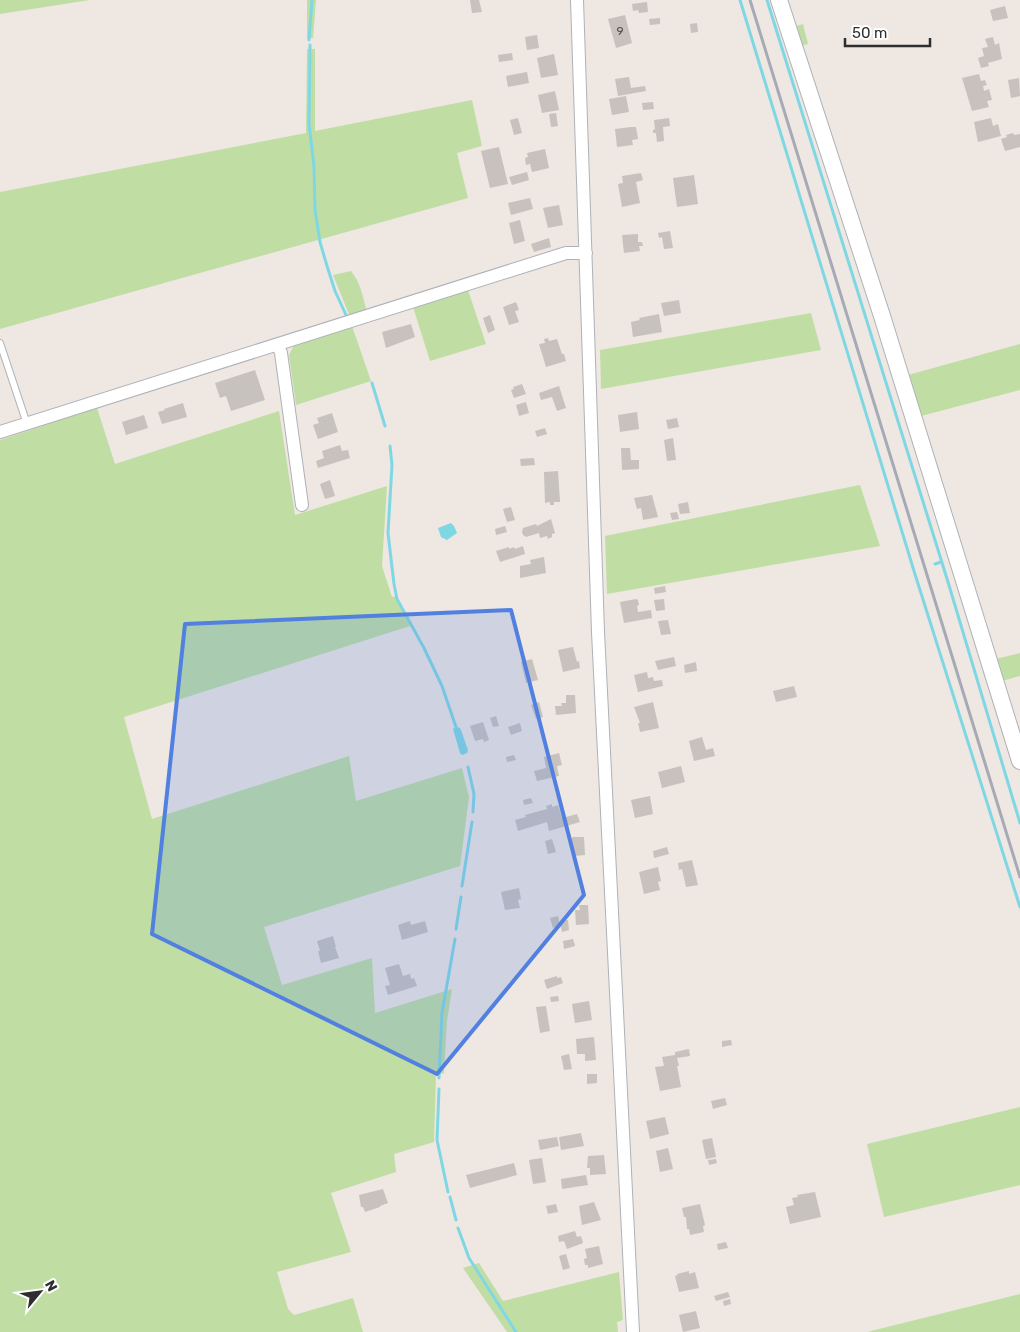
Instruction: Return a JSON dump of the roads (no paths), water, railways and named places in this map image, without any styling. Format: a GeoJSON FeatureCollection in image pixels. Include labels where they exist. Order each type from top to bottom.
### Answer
{"type":"FeatureCollection","features":[{"type":"Feature","properties":{"kind":"street"},"geometry":{"type":"LineString","coordinates":[[577,0],[598,641],[633,1332]]}},
{"type":"Feature","properties":{"kind":"street"},"geometry":{"type":"LineString","coordinates":[[779,0],[882,316],[1020,761]]}},
{"type":"Feature","properties":{"kind":"street"},"geometry":{"type":"LineString","coordinates":[[0,432],[566,253],[586,253]]}},
{"type":"Feature","properties":{"kind":"street"},"geometry":{"type":"LineString","coordinates":[[278,345],[281,353],[302,505]]}},
{"type":"Feature","properties":{"kind":"lane"},"geometry":{"type":"LineString","coordinates":[[0,343],[27,424]]}},
{"type":"Feature","properties":{"kind":"water"},"geometry":{"type":"Polygon","coordinates":[[[451,523],[457,533],[447,540],[441,537],[438,528],[451,523]]]}},
{"type":"Feature","properties":{"kind":"water"},"geometry":{"type":"Polygon","coordinates":[[[456,727],[460,728],[468,750],[467,753],[462,755],[453,729],[456,727]]]}},
{"type":"Feature","properties":{"kind":"waterway"},"geometry":{"type":"LineString","coordinates":[[309,40],[312,0]]}},
{"type":"Feature","properties":{"kind":"waterway"},"geometry":{"type":"LineString","coordinates":[[740,0],[914,571],[1020,907]]}},
{"type":"Feature","properties":{"kind":"waterway"},"geometry":{"type":"LineString","coordinates":[[767,0],[948,582],[1020,823]]}},
{"type":"Feature","properties":{"kind":"waterway"},"geometry":{"type":"LineString","coordinates":[[310,45],[309,124],[314,166],[315,210],[320,242],[327,266],[335,291],[346,315]]}},
{"type":"Feature","properties":{"kind":"waterway"},"geometry":{"type":"LineString","coordinates":[[372,383],[385,426]]}},
{"type":"Feature","properties":{"kind":"waterway"},"geometry":{"type":"LineString","coordinates":[[390,446],[392,465],[388,533],[397,599],[442,686],[457,730]]}},
{"type":"Feature","properties":{"kind":"waterway"},"geometry":{"type":"LineString","coordinates":[[935,564],[941,562]]}},
{"type":"Feature","properties":{"kind":"waterway"},"geometry":{"type":"LineString","coordinates":[[468,767],[474,794],[473,812]]}},
{"type":"Feature","properties":{"kind":"waterway"},"geometry":{"type":"LineString","coordinates":[[462,886],[472,822]]}},
{"type":"Feature","properties":{"kind":"waterway"},"geometry":{"type":"LineString","coordinates":[[456,929],[461,897]]}},
{"type":"Feature","properties":{"kind":"waterway"},"geometry":{"type":"LineString","coordinates":[[439,1078],[442,1013],[455,939]]}},
{"type":"Feature","properties":{"kind":"waterway"},"geometry":{"type":"LineString","coordinates":[[439,1089],[437,1140],[448,1192]]}},
{"type":"Feature","properties":{"kind":"waterway"},"geometry":{"type":"LineString","coordinates":[[450,1197],[456,1220]]}},
{"type":"Feature","properties":{"kind":"waterway"},"geometry":{"type":"LineString","coordinates":[[458,1228],[469,1258],[516,1332]]}},
{"type":"Feature","properties":{"kind":"railway"},"geometry":{"type":"LineString","coordinates":[[750,0],[1020,877]]}}]}
